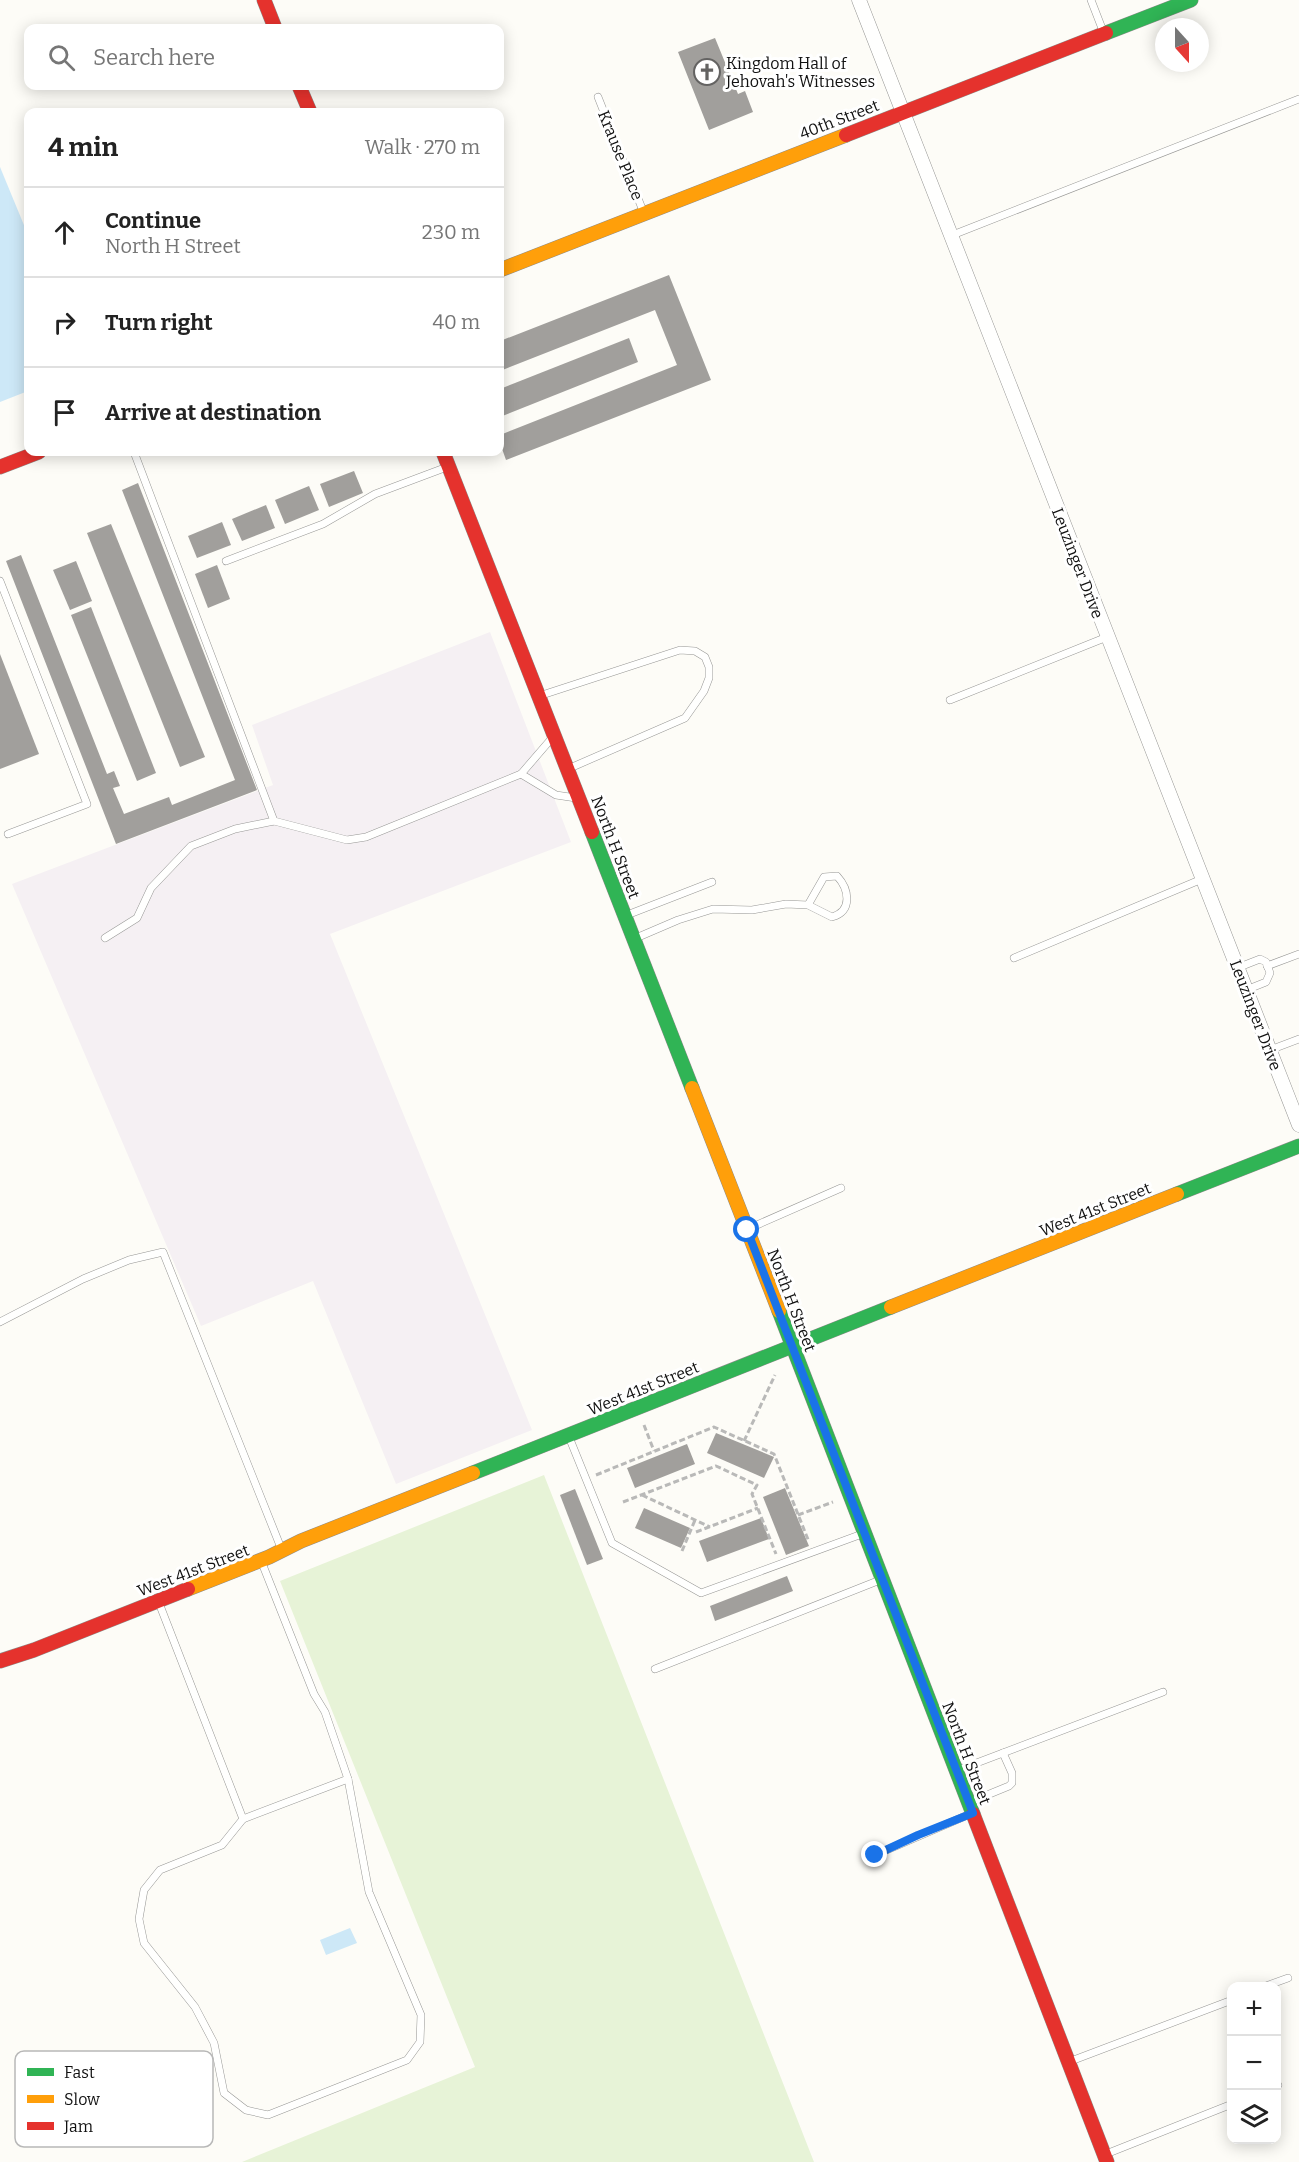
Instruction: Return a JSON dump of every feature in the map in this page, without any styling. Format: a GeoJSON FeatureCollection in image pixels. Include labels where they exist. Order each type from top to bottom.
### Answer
{"type":"FeatureCollection","features":[{"type":"Feature","properties":{"kind":"street"},"geometry":{"type":"LineString","coordinates":[[264,0],[274,24]]}},
{"type":"Feature","properties":{"kind":"street","name":"Leuzinger Drive"},"geometry":{"type":"LineString","coordinates":[[859,0],[1299,1125]]}},
{"type":"Feature","properties":{"kind":"street","name":"40th Street"},"geometry":{"type":"LineString","coordinates":[[504,268],[1191,0]]}},
{"type":"Feature","properties":{"kind":"street"},"geometry":{"type":"LineString","coordinates":[[301,90],[308,108]]}},
{"type":"Feature","properties":{"kind":"street"},"geometry":{"type":"LineString","coordinates":[[0,467],[29,456]]}},
{"type":"Feature","properties":{"kind":"street","name":"North H Street"},"geometry":{"type":"LineString","coordinates":[[445,456],[793,1347],[1106,2158]]}},
{"type":"Feature","properties":{"kind":"street","name":"West 41st Street"},"geometry":{"type":"LineString","coordinates":[[0,1661],[34,1650],[261,1561],[311,1537],[1299,1146]]}},
{"type":"Feature","properties":{"kind":"lane"},"geometry":{"type":"LineString","coordinates":[[1091,0],[1104,33]]}},
{"type":"Feature","properties":{"kind":"lane","name":"Krause Place"},"geometry":{"type":"LineString","coordinates":[[598,97],[644,213]]}},
{"type":"Feature","properties":{"kind":"lane"},"geometry":{"type":"LineString","coordinates":[[950,236],[1299,99]]}},
{"type":"Feature","properties":{"kind":"lane"},"geometry":{"type":"LineString","coordinates":[[136,456],[274,821]]}},
{"type":"Feature","properties":{"kind":"lane"},"geometry":{"type":"LineString","coordinates":[[226,561],[323,524],[375,494],[449,466]]}},
{"type":"Feature","properties":{"kind":"lane"},"geometry":{"type":"LineString","coordinates":[[0,581],[87,804],[8,834]]}},
{"type":"Feature","properties":{"kind":"lane"},"geometry":{"type":"LineString","coordinates":[[950,700],[1107,637]]}},
{"type":"Feature","properties":{"kind":"lane"},"geometry":{"type":"LineString","coordinates":[[539,696],[680,650],[695,651],[705,657],[709,667],[709,678],[704,691],[685,718],[567,769]]}},
{"type":"Feature","properties":{"kind":"lane"},"geometry":{"type":"LineString","coordinates":[[105,938],[137,918],[151,888],[191,846],[235,829],[274,821],[347,840],[366,837],[521,774],[554,736]]}},
{"type":"Feature","properties":{"kind":"lane"},"geometry":{"type":"LineString","coordinates":[[521,774],[556,795],[579,798]]}},
{"type":"Feature","properties":{"kind":"lane"},"geometry":{"type":"LineString","coordinates":[[634,939],[678,920],[713,909],[752,910],[786,904],[808,904],[826,914],[837,915],[846,907],[848,901],[845,884],[837,876],[824,877],[808,904]]}},
{"type":"Feature","properties":{"kind":"lane"},"geometry":{"type":"LineString","coordinates":[[1014,958],[1203,879]]}},
{"type":"Feature","properties":{"kind":"lane"},"geometry":{"type":"LineString","coordinates":[[625,916],[712,882]]}},
{"type":"Feature","properties":{"kind":"lane"},"geometry":{"type":"LineString","coordinates":[[1267,966],[1299,954]]}},
{"type":"Feature","properties":{"kind":"lane"},"geometry":{"type":"LineString","coordinates":[[1237,968],[1260,959],[1266,962],[1270,973],[1268,979],[1246,990]]}},
{"type":"Feature","properties":{"kind":"lane"},"geometry":{"type":"LineString","coordinates":[[1270,1050],[1299,1039]]}},
{"type":"Feature","properties":{"kind":"lane"},"geometry":{"type":"LineString","coordinates":[[747,1230],[841,1188]]}},
{"type":"Feature","properties":{"kind":"lane"},"geometry":{"type":"LineString","coordinates":[[0,1322],[83,1279],[129,1260],[163,1252],[282,1551]]}},
{"type":"Feature","properties":{"kind":"lane"},"geometry":{"type":"LineString","coordinates":[[568,1436],[612,1543],[701,1593],[865,1533]]}},
{"type":"Feature","properties":{"kind":"lane"},"geometry":{"type":"LineString","coordinates":[[261,1561],[314,1694],[325,1712],[348,1779],[369,1892],[422,2015],[420,2042],[407,2060],[268,2115],[246,2110],[225,2093],[214,2043],[195,2007],[144,1943],[139,1919],[144,1890],[160,1870],[222,1845],[243,1819],[348,1779]]}},
{"type":"Feature","properties":{"kind":"lane"},"geometry":{"type":"LineString","coordinates":[[655,1669],[882,1579]]}},
{"type":"Feature","properties":{"kind":"lane"},"geometry":{"type":"LineString","coordinates":[[158,1601],[243,1819]]}},
{"type":"Feature","properties":{"kind":"lane"},"geometry":{"type":"LineString","coordinates":[[956,1771],[1163,1692]]}},
{"type":"Feature","properties":{"kind":"lane"},"geometry":{"type":"LineString","coordinates":[[875,1855],[971,1808],[1012,1783],[1012,1773],[1003,1753]]}},
{"type":"Feature","properties":{"kind":"lane"},"geometry":{"type":"LineString","coordinates":[[1277,1982],[1288,1978]]}},
{"type":"Feature","properties":{"kind":"lane"},"geometry":{"type":"LineString","coordinates":[[1069,2062],[1227,2002]]}},
{"type":"Feature","properties":{"kind":"lane"},"geometry":{"type":"LineString","coordinates":[[1106,2158],[1227,2106]]}},
{"type":"Feature","properties":{"kind":"path"},"geometry":{"type":"LineString","coordinates":[[744,1441],[775,1375]]}},
{"type":"Feature","properties":{"kind":"path"},"geometry":{"type":"LineString","coordinates":[[643,1422],[654,1451]]}},
{"type":"Feature","properties":{"kind":"path"},"geometry":{"type":"LineString","coordinates":[[586,1479],[714,1427],[774,1454],[813,1552]]}},
{"type":"Feature","properties":{"kind":"path"},"geometry":{"type":"LineString","coordinates":[[623,1502],[716,1466],[757,1485],[752,1494],[780,1564]]}},
{"type":"Feature","properties":{"kind":"path"},"geometry":{"type":"LineString","coordinates":[[642,1495],[710,1527]]}},
{"type":"Feature","properties":{"kind":"path"},"geometry":{"type":"LineString","coordinates":[[798,1515],[833,1502]]}},
{"type":"Feature","properties":{"kind":"path"},"geometry":{"type":"LineString","coordinates":[[696,1532],[758,1508]]}},
{"type":"Feature","properties":{"kind":"path"},"geometry":{"type":"LineString","coordinates":[[682,1551],[695,1520]]}},
{"type":"Feature","properties":{"kind":"shaded area"},"geometry":{"type":"Polygon","coordinates":[[[490,632],[571,842],[330,934],[532,1430],[396,1484],[313,1281],[201,1326],[12,884],[273,785],[252,725],[490,632]]]}},
{"type":"Feature","properties":{"kind":"green space"},"geometry":{"type":"Polygon","coordinates":[[[544,1475],[814,2162],[242,2162],[475,2067],[280,1581],[544,1475]]]}},
{"type":"Feature","properties":{"kind":"water"},"geometry":{"type":"Polygon","coordinates":[[[0,167],[24,225],[24,393],[0,402],[0,167]]]}},
{"type":"Feature","properties":{"kind":"water"},"geometry":{"type":"Polygon","coordinates":[[[350,1928],[357,1943],[326,1955],[320,1940],[350,1928]]]}},
{"type":"Feature","properties":{"kind":"building","name":"Kingdom Hall of Jehovah's Witnesses"},"geometry":{"type":"Polygon","coordinates":[[[715,38],[738,94],[745,91],[753,112],[709,130],[678,52],[715,38]]]}},
{"type":"Feature","properties":{"kind":"building"},"geometry":{"type":"Polygon","coordinates":[[[669,275],[711,380],[506,460],[504,433],[677,365],[655,310],[504,369],[504,339],[669,275]]]}},
{"type":"Feature","properties":{"kind":"building"},"geometry":{"type":"Polygon","coordinates":[[[629,338],[638,362],[504,415],[504,387],[629,338]]]}},
{"type":"Feature","properties":{"kind":"building"},"geometry":{"type":"Polygon","coordinates":[[[354,471],[363,493],[329,507],[320,484],[354,471]]]}},
{"type":"Feature","properties":{"kind":"building"},"geometry":{"type":"Polygon","coordinates":[[[138,483],[257,790],[116,844],[6,561],[21,555],[107,774],[114,771],[120,786],[113,788],[124,814],[169,797],[172,805],[235,780],[122,490],[138,483]]]}},
{"type":"Feature","properties":{"kind":"building"},"geometry":{"type":"Polygon","coordinates":[[[309,486],[319,510],[285,524],[275,500],[309,486]]]}},
{"type":"Feature","properties":{"kind":"building"},"geometry":{"type":"Polygon","coordinates":[[[266,505],[275,528],[242,541],[232,519],[266,505]]]}},
{"type":"Feature","properties":{"kind":"building"},"geometry":{"type":"Polygon","coordinates":[[[222,522],[231,545],[197,558],[188,536],[222,522]]]}},
{"type":"Feature","properties":{"kind":"building"},"geometry":{"type":"Polygon","coordinates":[[[111,524],[205,757],[180,767],[87,533],[111,524]]]}},
{"type":"Feature","properties":{"kind":"building"},"geometry":{"type":"Polygon","coordinates":[[[76,561],[92,601],[70,610],[53,570],[76,561]]]}},
{"type":"Feature","properties":{"kind":"building"},"geometry":{"type":"Polygon","coordinates":[[[217,565],[230,599],[208,608],[195,574],[217,565]]]}},
{"type":"Feature","properties":{"kind":"building"},"geometry":{"type":"Polygon","coordinates":[[[91,607],[156,773],[137,781],[71,615],[91,607]]]}},
{"type":"Feature","properties":{"kind":"building"},"geometry":{"type":"Polygon","coordinates":[[[0,654],[39,754],[0,769],[0,654]]]}},
{"type":"Feature","properties":{"kind":"building"},"geometry":{"type":"Polygon","coordinates":[[[716,1433],[774,1457],[764,1478],[707,1453],[716,1433]]]}},
{"type":"Feature","properties":{"kind":"building"},"geometry":{"type":"Polygon","coordinates":[[[687,1444],[695,1464],[635,1488],[627,1468],[687,1444]]]}},
{"type":"Feature","properties":{"kind":"building"},"geometry":{"type":"Polygon","coordinates":[[[785,1488],[809,1546],[786,1555],[763,1497],[785,1488]]]}},
{"type":"Feature","properties":{"kind":"building"},"geometry":{"type":"Polygon","coordinates":[[[575,1489],[603,1559],[587,1565],[560,1495],[575,1489]]]}},
{"type":"Feature","properties":{"kind":"building"},"geometry":{"type":"Polygon","coordinates":[[[644,1508],[690,1528],[681,1548],[635,1528],[644,1508]]]}},
{"type":"Feature","properties":{"kind":"building"},"geometry":{"type":"Polygon","coordinates":[[[761,1518],[769,1539],[707,1562],[699,1541],[761,1518]]]}},
{"type":"Feature","properties":{"kind":"building"},"geometry":{"type":"Polygon","coordinates":[[[787,1576],[793,1591],[715,1621],[710,1606],[787,1576]]]}},
{"type":"Feature","properties":{"kind":"traffic: fast"},"geometry":{"type":"LineString","coordinates":[[1106,33],[1191,0]]}},
{"type":"Feature","properties":{"kind":"traffic: fast"},"geometry":{"type":"LineString","coordinates":[[592,832],[692,1088]]}},
{"type":"Feature","properties":{"kind":"traffic: fast"},"geometry":{"type":"LineString","coordinates":[[1177,1194],[1299,1146]]}},
{"type":"Feature","properties":{"kind":"traffic: fast"},"geometry":{"type":"LineString","coordinates":[[473,1473],[891,1307]]}},
{"type":"Feature","properties":{"kind":"traffic: fast"},"geometry":{"type":"LineString","coordinates":[[779,1311],[973,1814]]}},
{"type":"Feature","properties":{"kind":"traffic: slow"},"geometry":{"type":"LineString","coordinates":[[504,268],[846,135]]}},
{"type":"Feature","properties":{"kind":"traffic: slow"},"geometry":{"type":"LineString","coordinates":[[692,1088],[779,1311]]}},
{"type":"Feature","properties":{"kind":"traffic: slow"},"geometry":{"type":"LineString","coordinates":[[891,1307],[1177,1194]]}},
{"type":"Feature","properties":{"kind":"traffic: slow"},"geometry":{"type":"LineString","coordinates":[[188,1589],[269,1557],[301,1541],[473,1473]]}},
{"type":"Feature","properties":{"kind":"traffic: jam"},"geometry":{"type":"LineString","coordinates":[[264,0],[273,24]]}},
{"type":"Feature","properties":{"kind":"traffic: jam"},"geometry":{"type":"LineString","coordinates":[[846,135],[1106,33]]}},
{"type":"Feature","properties":{"kind":"traffic: jam"},"geometry":{"type":"LineString","coordinates":[[301,90],[308,108]]}},
{"type":"Feature","properties":{"kind":"traffic: jam"},"geometry":{"type":"LineString","coordinates":[[0,467],[29,456]]}},
{"type":"Feature","properties":{"kind":"traffic: jam"},"geometry":{"type":"LineString","coordinates":[[445,456],[592,832]]}},
{"type":"Feature","properties":{"kind":"traffic: jam"},"geometry":{"type":"LineString","coordinates":[[0,1661],[34,1650],[188,1589]]}},
{"type":"Feature","properties":{"kind":"traffic: jam"},"geometry":{"type":"LineString","coordinates":[[973,1814],[1107,2162]]}},
{"type":"Feature","properties":{"kind":"place","name":"Kingdom Hall of Jehovah's Witnesses"},"geometry":{"type":"Point","coordinates":[707,72]}},
{"type":"Feature","properties":{"kind":"route"},"geometry":{"type":"LineString","coordinates":[[747,1230],[973,1813],[875,1855]]}}]}
